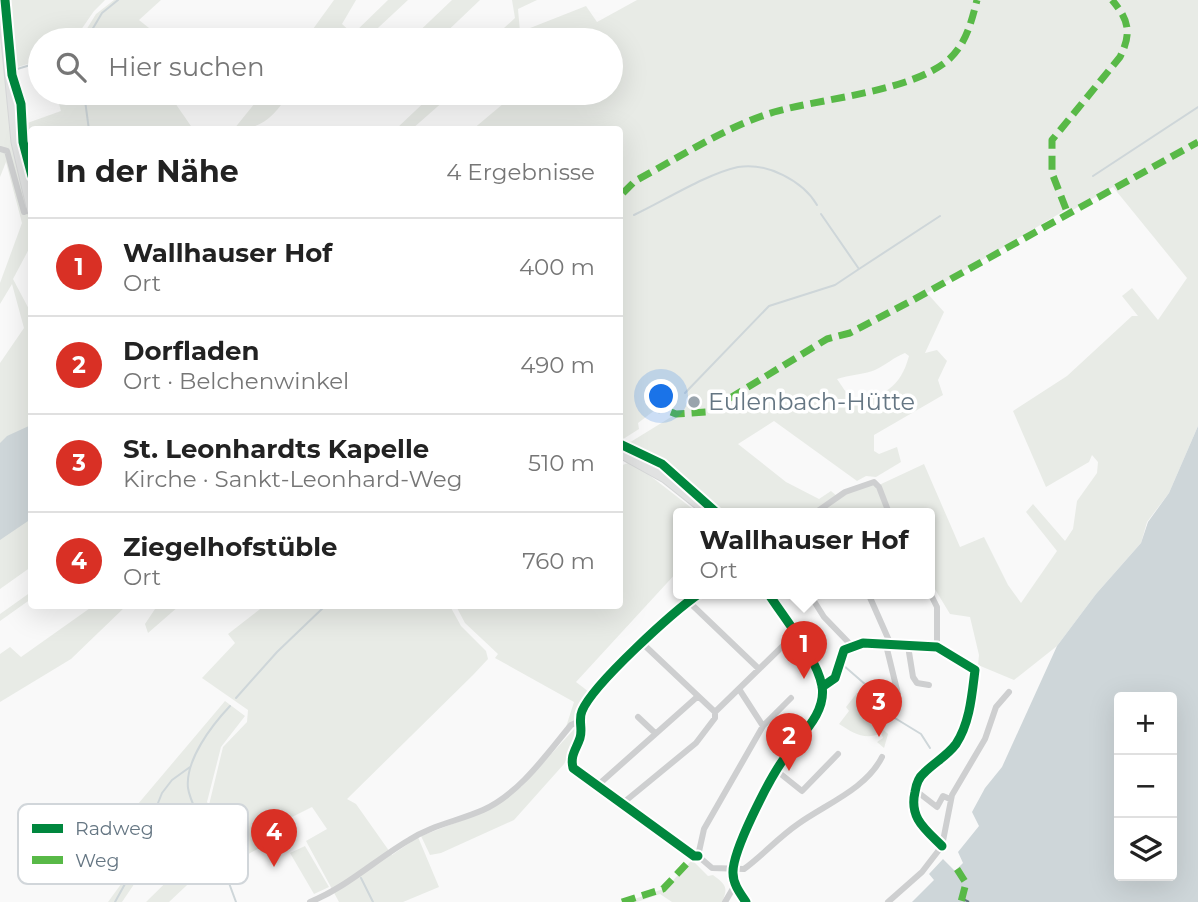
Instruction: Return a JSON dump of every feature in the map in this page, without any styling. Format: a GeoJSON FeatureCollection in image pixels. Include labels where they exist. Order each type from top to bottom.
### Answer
{"type":"FeatureCollection","features":[{"type":"Feature","properties":{"kind":"main road"},"geometry":{"type":"LineString","coordinates":[[2,0],[16,142],[28,196]]}},
{"type":"Feature","properties":{"kind":"main road"},"geometry":{"type":"LineString","coordinates":[[623,455],[665,478],[703,508]]}},
{"type":"Feature","properties":{"kind":"main road"},"geometry":{"type":"LineString","coordinates":[[746,902],[735,885],[733,871],[736,853],[777,771],[817,715],[822,687],[816,667],[772,599]]}},
{"type":"Feature","properties":{"kind":"street"},"geometry":{"type":"LineString","coordinates":[[0,149],[7,151],[23,212],[28,211]]}},
{"type":"Feature","properties":{"kind":"street"},"geometry":{"type":"LineString","coordinates":[[822,508],[845,492],[874,482],[879,487],[887,508]]}},
{"type":"Feature","properties":{"kind":"street"},"geometry":{"type":"LineString","coordinates":[[691,599],[642,643],[582,710],[581,735],[570,758],[573,768],[712,868],[733,871],[744,869],[798,824],[842,797],[877,767],[882,757]]}},
{"type":"Feature","properties":{"kind":"street"},"geometry":{"type":"LineString","coordinates":[[813,599],[824,617],[851,645],[937,648],[975,670],[972,693],[958,741],[948,754],[919,777],[915,790],[912,808],[918,822],[942,846]]}},
{"type":"Feature","properties":{"kind":"street"},"geometry":{"type":"LineString","coordinates":[[870,599],[888,645],[898,694]]}},
{"type":"Feature","properties":{"kind":"street"},"geometry":{"type":"LineString","coordinates":[[933,599],[937,607],[937,648]]}},
{"type":"Feature","properties":{"kind":"street"},"geometry":{"type":"LineString","coordinates":[[688,601],[759,669]]}},
{"type":"Feature","properties":{"kind":"street"},"geometry":{"type":"LineString","coordinates":[[623,803],[696,743],[715,718],[715,712],[794,635]]}},
{"type":"Feature","properties":{"kind":"street"},"geometry":{"type":"LineString","coordinates":[[642,643],[715,712]]}},
{"type":"Feature","properties":{"kind":"street"},"geometry":{"type":"LineString","coordinates":[[822,687],[835,678],[841,656],[851,645]]}},
{"type":"Feature","properties":{"kind":"street"},"geometry":{"type":"LineString","coordinates":[[908,646],[913,677],[917,683],[929,685]]}},
{"type":"Feature","properties":{"kind":"street"},"geometry":{"type":"LineString","coordinates":[[738,688],[763,726]]}},
{"type":"Feature","properties":{"kind":"street"},"geometry":{"type":"LineString","coordinates":[[888,902],[928,866],[942,846],[950,799],[985,739],[996,706],[1009,692]]}},
{"type":"Feature","properties":{"kind":"street"},"geometry":{"type":"LineString","coordinates":[[597,785],[697,697]]}},
{"type":"Feature","properties":{"kind":"street"},"geometry":{"type":"LineString","coordinates":[[698,856],[704,830],[763,726],[791,698]]}},
{"type":"Feature","properties":{"kind":"street"},"geometry":{"type":"LineString","coordinates":[[638,717],[655,733]]}},
{"type":"Feature","properties":{"kind":"street"},"geometry":{"type":"LineString","coordinates":[[310,902],[339,890],[382,856],[418,834],[499,800],[520,783],[571,725],[580,721]]}},
{"type":"Feature","properties":{"kind":"street"},"geometry":{"type":"LineString","coordinates":[[777,771],[802,791],[838,754]]}},
{"type":"Feature","properties":{"kind":"street"},"geometry":{"type":"LineString","coordinates":[[915,790],[937,807],[943,796],[950,799]]}},
{"type":"Feature","properties":{"kind":"street"},"geometry":{"type":"LineString","coordinates":[[725,902],[735,885]]}},
{"type":"Feature","properties":{"kind":"shaded area"},"geometry":{"type":"Polygon","coordinates":[[[8,0],[105,0],[82,28],[28,28],[28,64],[18,67],[8,0]]]}},
{"type":"Feature","properties":{"kind":"shaded area"},"geometry":{"type":"Polygon","coordinates":[[[114,0],[161,0],[139,20],[149,28],[87,28],[96,14],[114,0]]]}},
{"type":"Feature","properties":{"kind":"shaded area"},"geometry":{"type":"Polygon","coordinates":[[[334,0],[356,0],[342,24],[346,28],[314,28],[334,0]]]}},
{"type":"Feature","properties":{"kind":"shaded area"},"geometry":{"type":"Polygon","coordinates":[[[388,0],[408,0],[378,28],[359,28],[388,0]]]}},
{"type":"Feature","properties":{"kind":"shaded area"},"geometry":{"type":"Polygon","coordinates":[[[452,0],[480,0],[451,28],[423,28],[452,0]]]}},
{"type":"Feature","properties":{"kind":"shaded area"},"geometry":{"type":"Polygon","coordinates":[[[512,0],[537,0],[518,9],[520,28],[504,28],[515,18],[512,0]]]}},
{"type":"Feature","properties":{"kind":"shaded area"},"geometry":{"type":"Polygon","coordinates":[[[637,0],[1198,0],[1198,426],[1169,493],[1147,522],[1141,543],[1096,594],[1057,646],[1014,680],[978,665],[979,655],[970,617],[950,614],[935,589],[935,508],[889,508],[879,485],[924,464],[960,547],[984,537],[1008,585],[1021,603],[1057,551],[1026,512],[1033,504],[1065,541],[1073,529],[1077,501],[1097,473],[1098,462],[1092,455],[1089,462],[1046,487],[1013,411],[1067,376],[1132,316],[1138,316],[1122,296],[1132,288],[1158,320],[1187,278],[1113,187],[1071,211],[1067,209],[927,293],[944,312],[925,353],[937,350],[947,361],[938,380],[943,395],[874,435],[874,451],[879,454],[897,447],[901,462],[876,477],[866,476],[857,481],[774,421],[738,444],[786,482],[819,499],[831,491],[838,497],[822,508],[711,508],[662,464],[624,446],[676,414],[671,405],[659,414],[655,410],[638,423],[639,429],[623,439],[623,126],[477,126],[502,105],[623,105],[623,28],[530,28],[586,6],[597,22],[637,0]],[[905,353],[872,371],[837,379],[854,404],[889,389],[896,383],[909,356],[905,353]]]}},
{"type":"Feature","properties":{"kind":"shaded area"},"geometry":{"type":"Polygon","coordinates":[[[0,10],[11,140],[28,206],[28,251],[13,279],[28,307],[28,569],[0,589],[0,363],[24,328],[12,284],[0,304],[0,283],[22,223],[6,162],[0,177],[0,10]]]}},
{"type":"Feature","properties":{"kind":"shaded area"},"geometry":{"type":"Polygon","coordinates":[[[59,105],[176,105],[191,126],[28,126],[28,183],[19,126],[61,111],[59,105]]]}},
{"type":"Feature","properties":{"kind":"shaded area"},"geometry":{"type":"Polygon","coordinates":[[[253,105],[280,105],[273,115],[260,124],[236,126],[253,105]]]}},
{"type":"Feature","properties":{"kind":"shaded area"},"geometry":{"type":"Polygon","coordinates":[[[421,105],[439,105],[415,126],[399,126],[421,105]]]}},
{"type":"Feature","properties":{"kind":"shaded area"},"geometry":{"type":"Polygon","coordinates":[[[28,426],[28,521],[0,540],[0,443],[7,436],[28,426]]]}},
{"type":"Feature","properties":{"kind":"shaded area"},"geometry":{"type":"Polygon","coordinates":[[[1198,426],[1198,902],[912,902],[934,880],[929,874],[943,859],[955,871],[963,863],[958,852],[979,826],[972,812],[985,788],[1002,767],[1057,646],[1096,594],[1141,543],[1148,522],[1169,493],[1198,426]]]}},
{"type":"Feature","properties":{"kind":"shaded area"},"geometry":{"type":"Polygon","coordinates":[[[628,463],[644,471],[692,508],[673,508],[673,576],[576,682],[593,695],[578,720],[566,727],[574,702],[495,658],[498,654],[465,623],[458,609],[623,609],[623,465],[628,463]]]}},
{"type":"Feature","properties":{"kind":"shaded area"},"geometry":{"type":"Polygon","coordinates":[[[871,484],[876,486],[885,508],[826,508],[848,492],[871,484]]]}},
{"type":"Feature","properties":{"kind":"shaded area"},"geometry":{"type":"Polygon","coordinates":[[[28,594],[28,601],[0,621],[0,614],[28,594]]]}},
{"type":"Feature","properties":{"kind":"shaded area"},"geometry":{"type":"Polygon","coordinates":[[[89,609],[123,609],[71,659],[0,702],[0,654],[10,647],[21,657],[89,609]]]}},
{"type":"Feature","properties":{"kind":"shaded area"},"geometry":{"type":"Polygon","coordinates":[[[155,609],[176,609],[148,633],[145,624],[155,609]]]}},
{"type":"Feature","properties":{"kind":"shaded area"},"geometry":{"type":"Polygon","coordinates":[[[260,609],[452,609],[461,626],[486,651],[488,659],[347,799],[356,804],[392,855],[418,837],[439,887],[403,902],[339,902],[306,841],[327,829],[312,807],[272,827],[277,838],[248,854],[248,804],[209,804],[223,747],[247,722],[248,710],[202,678],[235,643],[228,634],[260,609]]]}},
{"type":"Feature","properties":{"kind":"shaded area"},"geometry":{"type":"Polygon","coordinates":[[[857,693],[860,696],[856,702],[860,707],[865,702],[875,716],[873,720],[888,734],[884,748],[877,742],[883,738],[881,733],[864,736],[839,724],[849,711],[846,707],[857,693]]]}},
{"type":"Feature","properties":{"kind":"shaded area"},"geometry":{"type":"Polygon","coordinates":[[[225,701],[245,716],[221,747],[208,804],[138,804],[225,701]]]}},
{"type":"Feature","properties":{"kind":"shaded area"},"geometry":{"type":"Polygon","coordinates":[[[576,727],[579,735],[564,764],[514,820],[441,853],[430,855],[421,836],[484,812],[522,786],[576,727]]]}},
{"type":"Feature","properties":{"kind":"shaded area"},"geometry":{"type":"Polygon","coordinates":[[[305,846],[329,887],[314,894],[290,853],[305,846]]]}},
{"type":"Feature","properties":{"kind":"shaded area"},"geometry":{"type":"Polygon","coordinates":[[[692,860],[708,876],[713,875],[723,884],[725,893],[722,902],[672,902],[660,894],[637,902],[626,902],[666,888],[692,860]]]}},
{"type":"Feature","properties":{"kind":"shaded area"},"geometry":{"type":"Polygon","coordinates":[[[121,884],[134,884],[122,902],[108,902],[121,884]]]}},
{"type":"Feature","properties":{"kind":"shaded area"},"geometry":{"type":"Polygon","coordinates":[[[164,884],[188,884],[169,902],[146,902],[164,884]]]}},
{"type":"Feature","properties":{"kind":"waterway"},"geometry":{"type":"LineString","coordinates":[[93,28],[102,13],[118,0]]}},
{"type":"Feature","properties":{"kind":"waterway"},"geometry":{"type":"LineString","coordinates":[[14,70],[28,66]]}},
{"type":"Feature","properties":{"kind":"waterway"},"geometry":{"type":"LineString","coordinates":[[86,105],[88,126]]}},
{"type":"Feature","properties":{"kind":"waterway"},"geometry":{"type":"LineString","coordinates":[[1093,176],[1198,107]]}},
{"type":"Feature","properties":{"kind":"waterway"},"geometry":{"type":"LineString","coordinates":[[634,215],[712,175],[749,166],[761,167],[783,175],[803,188],[817,205]]}},
{"type":"Feature","properties":{"kind":"waterway"},"geometry":{"type":"LineString","coordinates":[[685,393],[769,306],[835,285],[859,269],[821,214]]}},
{"type":"Feature","properties":{"kind":"waterway"},"geometry":{"type":"LineString","coordinates":[[859,269],[940,216]]}},
{"type":"Feature","properties":{"kind":"waterway"},"geometry":{"type":"LineString","coordinates":[[236,698],[277,652],[322,609]]}},
{"type":"Feature","properties":{"kind":"waterway"},"geometry":{"type":"LineString","coordinates":[[843,665],[866,685],[885,712],[921,734],[930,748]]}},
{"type":"Feature","properties":{"kind":"waterway"},"geometry":{"type":"LineString","coordinates":[[193,804],[188,788],[188,777],[195,755],[215,723],[230,706]]}},
{"type":"Feature","properties":{"kind":"waterway"},"geometry":{"type":"LineString","coordinates":[[158,804],[172,780],[190,767]]}},
{"type":"Feature","properties":{"kind":"waterway"},"geometry":{"type":"LineString","coordinates":[[361,878],[373,902]]}},
{"type":"Feature","properties":{"kind":"waterway"},"geometry":{"type":"LineString","coordinates":[[115,902],[125,884]]}},
{"type":"Feature","properties":{"kind":"waterway"},"geometry":{"type":"LineString","coordinates":[[229,884],[236,902]]}},
{"type":"Feature","properties":{"kind":"ferry route"},"geometry":{"type":"LineString","coordinates":[[963,899],[969,902]]}},
{"type":"Feature","properties":{"kind":"marked path"},"geometry":{"type":"LineString","coordinates":[[623,193],[635,181],[720,134],[756,118],[888,87],[931,72],[959,48],[970,25],[977,0]]}},
{"type":"Feature","properties":{"kind":"marked path"},"geometry":{"type":"LineString","coordinates":[[1066,209],[1052,173],[1052,140],[1120,57],[1124,48],[1127,27],[1112,0]]}},
{"type":"Feature","properties":{"kind":"marked path"},"geometry":{"type":"LineString","coordinates":[[671,412],[707,412],[827,339],[850,333],[913,300],[1198,142]]}},
{"type":"Feature","properties":{"kind":"marked path"},"geometry":{"type":"LineString","coordinates":[[622,902],[663,889],[694,856]]}},
{"type":"Feature","properties":{"kind":"marked path"},"geometry":{"type":"LineString","coordinates":[[957,869],[966,883],[961,902]]}},
{"type":"Feature","properties":{"kind":"cycle path"},"geometry":{"type":"LineString","coordinates":[[5,0],[12,75],[21,104],[23,142],[28,161]]}},
{"type":"Feature","properties":{"kind":"cycle path"},"geometry":{"type":"LineString","coordinates":[[623,445],[662,464],[711,508]]}},
{"type":"Feature","properties":{"kind":"cycle path"},"geometry":{"type":"LineString","coordinates":[[692,599],[635,649],[589,699],[581,714],[581,735],[572,760],[573,768],[694,856],[698,856]]}},
{"type":"Feature","properties":{"kind":"cycle path"},"geometry":{"type":"LineString","coordinates":[[746,902],[733,877],[738,849],[769,783],[810,726],[822,697],[822,686],[814,663],[772,599]]}},
{"type":"Feature","properties":{"kind":"cycle path"},"geometry":{"type":"LineString","coordinates":[[822,687],[835,678],[844,650],[863,643],[937,647],[975,670],[970,708],[961,736],[949,752],[922,775],[915,789],[916,816],[942,846]]}},
{"type":"Feature","properties":{"kind":"place","name":"Eulenbach-Hütte"},"geometry":{"type":"Point","coordinates":[694,402]}},
{"type":"Feature","properties":{"kind":"place","name":"Wallhauser Hof"},"geometry":{"type":"Point","coordinates":[804,679]}},
{"type":"Feature","properties":{"kind":"place","name":"St. Leonhardts Kapelle"},"geometry":{"type":"Point","coordinates":[879,737]}},
{"type":"Feature","properties":{"kind":"place","name":"Dorfladen"},"geometry":{"type":"Point","coordinates":[789,771]}},
{"type":"Feature","properties":{"kind":"place","name":"Ziegelhofstüble"},"geometry":{"type":"Point","coordinates":[274,867]}}]}
